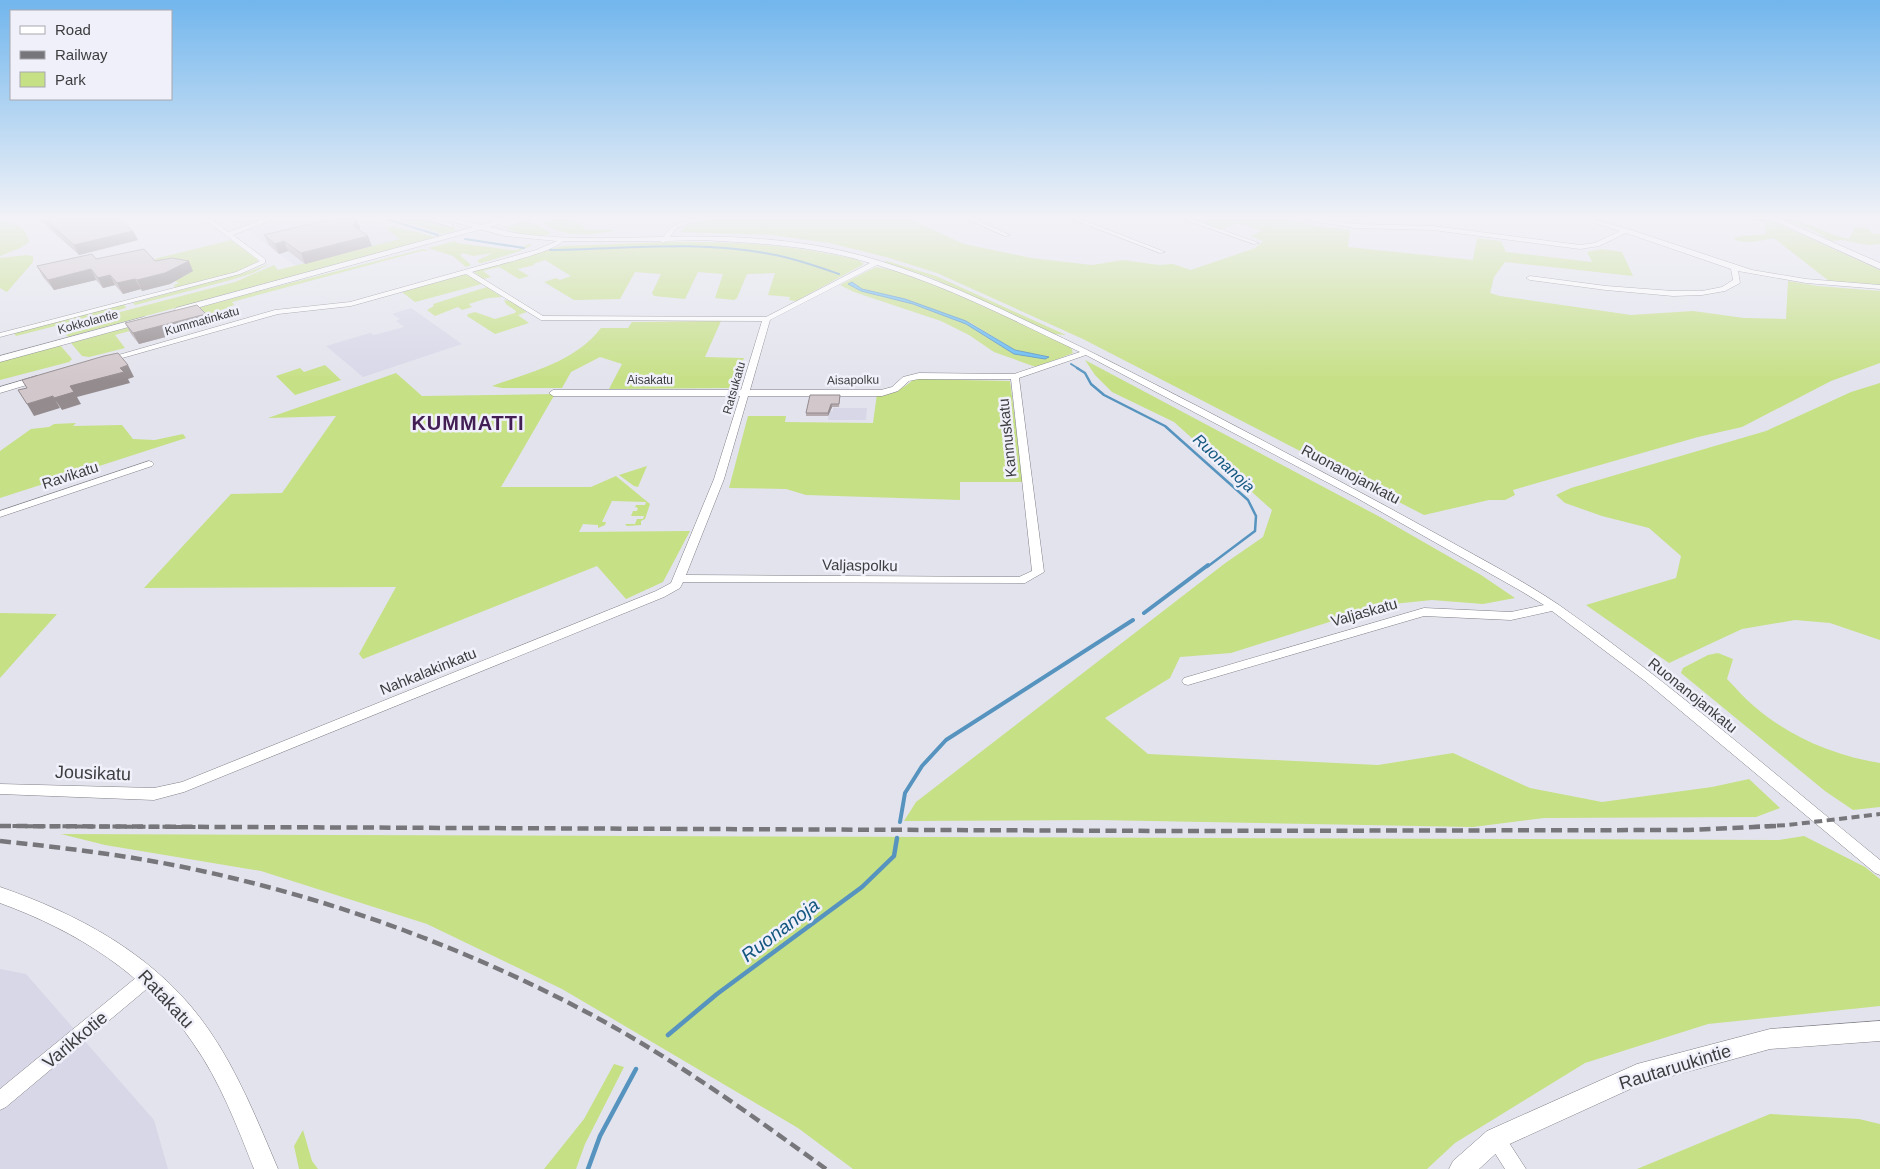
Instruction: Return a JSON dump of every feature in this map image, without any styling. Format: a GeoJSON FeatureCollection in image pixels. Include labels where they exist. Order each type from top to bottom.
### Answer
{"type":"FeatureCollection","features":[{"type":"Feature","properties":{"kind":"main road"},"geometry":{"type":"LineString","coordinates":[[173,312],[270,285],[321,274]]}},
{"type":"Feature","properties":{"kind":"main road","name":"Kokkolantie"},"geometry":{"type":"LineString","coordinates":[[0,359],[154,317]]}},
{"type":"Feature","properties":{"kind":"main road","name":"Ratakatu"},"geometry":{"type":"LineString","coordinates":[[0,895],[83,930],[115,950],[149,977],[176,1004],[201,1036],[239,1107],[266,1169]]}},
{"type":"Feature","properties":{"kind":"main road","name":"Rautaruukintie"},"geometry":{"type":"LineString","coordinates":[[1461,1169],[1495,1139],[1637,1075],[1770,1039],[1880,1031]]}},
{"type":"Feature","properties":{"kind":"street"},"geometry":{"type":"LineString","coordinates":[[0,335],[236,274]]}},
{"type":"Feature","properties":{"kind":"street","name":"Kummatinkatu"},"geometry":{"type":"LineString","coordinates":[[99,362],[264,315],[351,304],[457,274]]}},
{"type":"Feature","properties":{"kind":"street"},"geometry":{"type":"LineString","coordinates":[[470,274],[541,318],[768,319],[855,274]]}},
{"type":"Feature","properties":{"kind":"street","name":"Ruonanojankatu"},"geometry":{"type":"LineString","coordinates":[[913,274],[1087,352],[1359,495],[1526,588],[1649,678],[1880,869]]}},
{"type":"Feature","properties":{"kind":"street"},"geometry":{"type":"LineString","coordinates":[[1530,278],[1630,290],[1688,294],[1714,292],[1731,288],[1737,281],[1735,274]]}},
{"type":"Feature","properties":{"kind":"street"},"geometry":{"type":"LineString","coordinates":[[1768,274],[1811,282],[1880,287]]}},
{"type":"Feature","properties":{"kind":"street","name":"Ratsukatu"},"geometry":{"type":"LineString","coordinates":[[679,578],[719,479],[768,319]]}},
{"type":"Feature","properties":{"kind":"street","name":"Kannuskatu"},"geometry":{"type":"LineString","coordinates":[[1038,572],[1016,377],[1087,352]]}},
{"type":"Feature","properties":{"kind":"street","name":"Aisapolku"},"geometry":{"type":"LineString","coordinates":[[746,392],[882,393],[895,389],[906,378],[919,376],[1016,377]]}},
{"type":"Feature","properties":{"kind":"street"},"geometry":{"type":"LineString","coordinates":[[0,390],[45,377]]}},
{"type":"Feature","properties":{"kind":"street","name":"Aisakatu"},"geometry":{"type":"LineString","coordinates":[[553,392],[746,392]]}},
{"type":"Feature","properties":{"kind":"street","name":"Ravikatu"},"geometry":{"type":"LineString","coordinates":[[0,514],[149,464]]}},
{"type":"Feature","properties":{"kind":"street","name":"Valjaspolku"},"geometry":{"type":"LineString","coordinates":[[679,578],[1021,581],[1038,572]]}},
{"type":"Feature","properties":{"kind":"street","name":"Nahkalakinkatu"},"geometry":{"type":"LineString","coordinates":[[184,787],[660,594],[676,585],[679,578]]}},
{"type":"Feature","properties":{"kind":"street","name":"Valjaskatu"},"geometry":{"type":"LineString","coordinates":[[1188,680],[1424,612],[1511,616],[1554,607]]}},
{"type":"Feature","properties":{"kind":"street","name":"Jousikatu"},"geometry":{"type":"LineString","coordinates":[[0,789],[154,794],[184,787]]}},
{"type":"Feature","properties":{"kind":"street","name":"Varikkotie"},"geometry":{"type":"LineString","coordinates":[[0,1101],[149,977]]}},
{"type":"Feature","properties":{"kind":"street"},"geometry":{"type":"LineString","coordinates":[[1495,1139],[1516,1169]]}},
{"type":"Feature","properties":{"kind":"shaded area"},"geometry":{"type":"Polygon","coordinates":[[[411,308],[462,344],[363,377],[326,346],[370,333],[374,335],[404,327],[396,321],[400,319],[392,314],[411,308]]]}},
{"type":"Feature","properties":{"kind":"shaded area"},"geometry":{"type":"Polygon","coordinates":[[[833,408],[867,408],[866,420],[828,420],[829,411],[833,411],[833,408]]]}},
{"type":"Feature","properties":{"kind":"shaded area"},"geometry":{"type":"Polygon","coordinates":[[[0,969],[26,974],[154,1120],[168,1169],[0,1169],[0,969]]]}},
{"type":"Feature","properties":{"kind":"green space"},"geometry":{"type":"Polygon","coordinates":[[[0,274],[23,274],[7,292],[0,288],[0,274]]]}},
{"type":"Feature","properties":{"kind":"green space"},"geometry":{"type":"Polygon","coordinates":[[[188,274],[233,274],[175,288],[174,285],[179,283],[175,281],[188,274]]]}},
{"type":"Feature","properties":{"kind":"green space"},"geometry":{"type":"Polygon","coordinates":[[[241,274],[251,274],[135,305],[133,303],[241,274]]]}},
{"type":"Feature","properties":{"kind":"green space"},"geometry":{"type":"Polygon","coordinates":[[[254,274],[301,274],[68,337],[63,331],[68,326],[82,322],[235,282],[254,274]]]}},
{"type":"Feature","properties":{"kind":"green space"},"geometry":{"type":"Polygon","coordinates":[[[328,274],[337,274],[232,302],[234,305],[218,313],[225,321],[214,324],[202,311],[115,335],[125,348],[89,357],[82,356],[71,343],[328,274]]]}},
{"type":"Feature","properties":{"kind":"green space"},"geometry":{"type":"Polygon","coordinates":[[[476,274],[486,274],[491,277],[483,279],[476,274]]]}},
{"type":"Feature","properties":{"kind":"green space"},"geometry":{"type":"Polygon","coordinates":[[[510,274],[525,274],[529,276],[519,279],[510,274]]]}},
{"type":"Feature","properties":{"kind":"green space"},"geometry":{"type":"Polygon","coordinates":[[[567,274],[634,274],[620,299],[574,300],[544,282],[556,278],[560,280],[571,276],[567,274]]]}},
{"type":"Feature","properties":{"kind":"green space"},"geometry":{"type":"Polygon","coordinates":[[[655,274],[697,274],[685,299],[654,296],[652,293],[661,274],[655,274]]]}},
{"type":"Feature","properties":{"kind":"green space"},"geometry":{"type":"Polygon","coordinates":[[[717,274],[760,274],[747,274],[737,298],[734,300],[715,298],[723,274],[717,274]]]}},
{"type":"Feature","properties":{"kind":"green space"},"geometry":{"type":"Polygon","coordinates":[[[775,274],[846,274],[796,301],[789,300],[790,297],[768,295],[775,274]]]}},
{"type":"Feature","properties":{"kind":"green space"},"geometry":{"type":"Polygon","coordinates":[[[863,274],[910,274],[1071,347],[1073,353],[1037,367],[1033,366],[994,352],[969,335],[941,321],[854,292],[840,285],[863,274]],[[852,282],[861,291],[913,304],[966,324],[1014,354],[1045,359],[1015,350],[971,323],[905,299],[862,289],[852,282]]]}},
{"type":"Feature","properties":{"kind":"green space"},"geometry":{"type":"Polygon","coordinates":[[[918,274],[936,276],[1066,335],[1055,334],[918,274]]]}},
{"type":"Feature","properties":{"kind":"green space"},"geometry":{"type":"Polygon","coordinates":[[[938,274],[1497,274],[1490,293],[1500,296],[1631,315],[1693,311],[1744,318],[1786,319],[1788,281],[1818,286],[1880,291],[1880,363],[1831,381],[1742,427],[1698,437],[1513,490],[1515,495],[1505,500],[1489,500],[1424,515],[1083,339],[938,274]]]}},
{"type":"Feature","properties":{"kind":"green space"},"geometry":{"type":"Polygon","coordinates":[[[1611,274],[1632,274],[1633,276],[1611,274]]]}},
{"type":"Feature","properties":{"kind":"green space"},"geometry":{"type":"Polygon","coordinates":[[[1819,274],[1880,274],[1880,286],[1829,281],[1819,274]]]}},
{"type":"Feature","properties":{"kind":"green space"},"geometry":{"type":"Polygon","coordinates":[[[468,275],[482,284],[415,302],[402,292],[468,275]]]}},
{"type":"Feature","properties":{"kind":"green space"},"geometry":{"type":"Polygon","coordinates":[[[487,287],[502,297],[488,298],[469,304],[472,307],[462,310],[458,307],[435,316],[427,310],[434,306],[433,304],[487,287]]]}},
{"type":"Feature","properties":{"kind":"green space"},"geometry":{"type":"Polygon","coordinates":[[[504,300],[510,301],[527,312],[518,315],[529,323],[495,334],[467,316],[475,312],[495,319],[515,313],[516,311],[506,304],[504,300]]]}},
{"type":"Feature","properties":{"kind":"green space"},"geometry":{"type":"Polygon","coordinates":[[[124,304],[126,308],[16,336],[14,333],[124,304]]]}},
{"type":"Feature","properties":{"kind":"green space"},"geometry":{"type":"Polygon","coordinates":[[[721,321],[705,357],[744,358],[732,388],[609,389],[622,364],[600,357],[571,372],[562,388],[502,388],[492,386],[565,358],[590,340],[601,328],[628,328],[632,322],[721,321]]]}},
{"type":"Feature","properties":{"kind":"green space"},"geometry":{"type":"Polygon","coordinates":[[[60,345],[72,359],[69,362],[0,380],[0,360],[60,345]]]}},
{"type":"Feature","properties":{"kind":"green space"},"geometry":{"type":"Polygon","coordinates":[[[1085,360],[1380,517],[1481,575],[1515,598],[1483,604],[1432,600],[1383,605],[1231,653],[1180,657],[1170,678],[1105,718],[1148,754],[1378,765],[1453,753],[1530,788],[1602,802],[1712,787],[1749,779],[1780,808],[1756,817],[1544,818],[1473,827],[1097,820],[904,821],[916,802],[1224,564],[1263,537],[1272,510],[1174,422],[1112,392],[1095,375],[1085,360]]]}},
{"type":"Feature","properties":{"kind":"green space"},"geometry":{"type":"Polygon","coordinates":[[[325,365],[341,380],[295,395],[276,376],[300,368],[304,372],[325,365]]]}},
{"type":"Feature","properties":{"kind":"green space"},"geometry":{"type":"Polygon","coordinates":[[[396,373],[422,396],[555,394],[501,487],[591,487],[616,476],[650,504],[645,519],[641,521],[641,525],[627,526],[625,524],[635,524],[637,519],[643,519],[644,516],[631,516],[633,511],[637,511],[636,505],[645,505],[646,502],[612,501],[602,522],[606,522],[605,525],[598,528],[598,525],[583,524],[579,532],[690,531],[663,582],[626,599],[597,566],[363,659],[359,654],[396,587],[144,588],[231,494],[282,493],[336,416],[268,418],[396,373]]]}},
{"type":"Feature","properties":{"kind":"green space"},"geometry":{"type":"Polygon","coordinates":[[[914,379],[1010,381],[1023,482],[960,482],[960,500],[806,495],[786,489],[729,488],[748,416],[786,416],[785,422],[873,423],[877,394],[897,391],[914,379]]]}},
{"type":"Feature","properties":{"kind":"green space"},"geometry":{"type":"Polygon","coordinates":[[[1880,383],[1880,640],[1830,623],[1795,620],[1742,629],[1669,663],[1586,605],[1676,578],[1681,556],[1649,528],[1602,516],[1565,503],[1556,495],[1571,488],[1766,431],[1851,392],[1880,383]]]}},
{"type":"Feature","properties":{"kind":"green space"},"geometry":{"type":"Polygon","coordinates":[[[76,423],[73,426],[122,425],[133,439],[155,440],[183,434],[186,438],[0,498],[0,451],[31,429],[49,427],[54,424],[76,423]]]}},
{"type":"Feature","properties":{"kind":"green space"},"geometry":{"type":"Polygon","coordinates":[[[647,466],[638,487],[619,475],[647,466]]]}},
{"type":"Feature","properties":{"kind":"green space"},"geometry":{"type":"Polygon","coordinates":[[[0,613],[57,614],[0,678],[0,613]]]}},
{"type":"Feature","properties":{"kind":"green space"},"geometry":{"type":"Polygon","coordinates":[[[1718,653],[1733,659],[1727,679],[1748,701],[1769,718],[1814,744],[1846,756],[1880,763],[1880,807],[1853,810],[1825,791],[1681,673],[1683,668],[1708,655],[1718,653]]]}},
{"type":"Feature","properties":{"kind":"green space"},"geometry":{"type":"Polygon","coordinates":[[[61,834],[1779,840],[1804,836],[1865,867],[1880,879],[1880,1006],[1708,1024],[1585,1063],[1455,1143],[1427,1169],[853,1169],[798,1128],[562,989],[427,924],[261,871],[105,845],[61,834]]]}},
{"type":"Feature","properties":{"kind":"green space"},"geometry":{"type":"Polygon","coordinates":[[[614,1064],[624,1067],[585,1144],[576,1169],[544,1169],[584,1119],[614,1064]]]}},
{"type":"Feature","properties":{"kind":"green space"},"geometry":{"type":"Polygon","coordinates":[[[1770,1114],[1859,1119],[1880,1124],[1880,1169],[1637,1169],[1770,1114]]]}},
{"type":"Feature","properties":{"kind":"green space"},"geometry":{"type":"Polygon","coordinates":[[[303,1130],[312,1161],[318,1169],[299,1169],[294,1146],[303,1130]]]}},
{"type":"Feature","properties":{"kind":"water"},"geometry":{"type":"Polygon","coordinates":[[[852,282],[862,289],[905,299],[966,321],[1015,350],[1049,357],[1045,359],[1014,354],[966,324],[913,304],[861,291],[848,284],[852,282]]]}},
{"type":"Feature","properties":{"kind":"building"},"geometry":{"type":"Polygon","coordinates":[[[43,274],[73,274],[48,280],[43,274]]]}},
{"type":"Feature","properties":{"kind":"building"},"geometry":{"type":"Polygon","coordinates":[[[95,274],[163,274],[117,283],[110,275],[98,278],[95,274]]]}},
{"type":"Feature","properties":{"kind":"building"},"geometry":{"type":"Polygon","coordinates":[[[197,305],[206,314],[133,333],[125,323],[197,305]]]}},
{"type":"Feature","properties":{"kind":"building"},"geometry":{"type":"Polygon","coordinates":[[[118,353],[128,365],[120,368],[124,372],[70,386],[74,392],[27,404],[18,390],[27,388],[22,380],[118,353]]]}},
{"type":"Feature","properties":{"kind":"building"},"geometry":{"type":"Polygon","coordinates":[[[810,395],[840,395],[839,404],[831,404],[828,413],[806,413],[810,395]]]}},
{"type":"Feature","properties":{"kind":"waterway","name":"Ruonanoja"},"geometry":{"type":"LineString","coordinates":[[1071,364],[1079,369]]}},
{"type":"Feature","properties":{"kind":"waterway","name":"Ruonanoja"},"geometry":{"type":"LineString","coordinates":[[1077,368],[1085,373],[1091,384],[1104,395],[1165,426],[1248,500],[1256,516],[1255,531],[1207,567]]}},
{"type":"Feature","properties":{"kind":"waterway","name":"Ruonanoja"},"geometry":{"type":"LineString","coordinates":[[1144,613],[1208,565]]}},
{"type":"Feature","properties":{"kind":"waterway","name":"Ruonanoja"},"geometry":{"type":"LineString","coordinates":[[900,822],[905,793],[922,766],[946,740],[1133,620]]}},
{"type":"Feature","properties":{"kind":"waterway","name":"Ruonanoja"},"geometry":{"type":"LineString","coordinates":[[668,1035],[717,994],[862,887],[894,856],[897,838]]}},
{"type":"Feature","properties":{"kind":"waterway","name":"Ruonanoja"},"geometry":{"type":"LineString","coordinates":[[588,1169],[600,1136],[636,1069]]}},
{"type":"Feature","properties":{"kind":"railway"},"geometry":{"type":"LineString","coordinates":[[1752,827],[1788,825],[1880,814]]}},
{"type":"Feature","properties":{"kind":"railway"},"geometry":{"type":"LineString","coordinates":[[196,827],[0,826],[1171,831],[1689,830],[1776,826]]}},
{"type":"Feature","properties":{"kind":"railway"},"geometry":{"type":"LineString","coordinates":[[0,841],[112,855],[224,876],[273,888],[371,918],[466,955],[558,997],[661,1055],[826,1169]]}},
{"type":"Feature","properties":{"kind":"district","name":"KUMMATTI"},"geometry":{"type":"Point","coordinates":[468,423]}}]}
